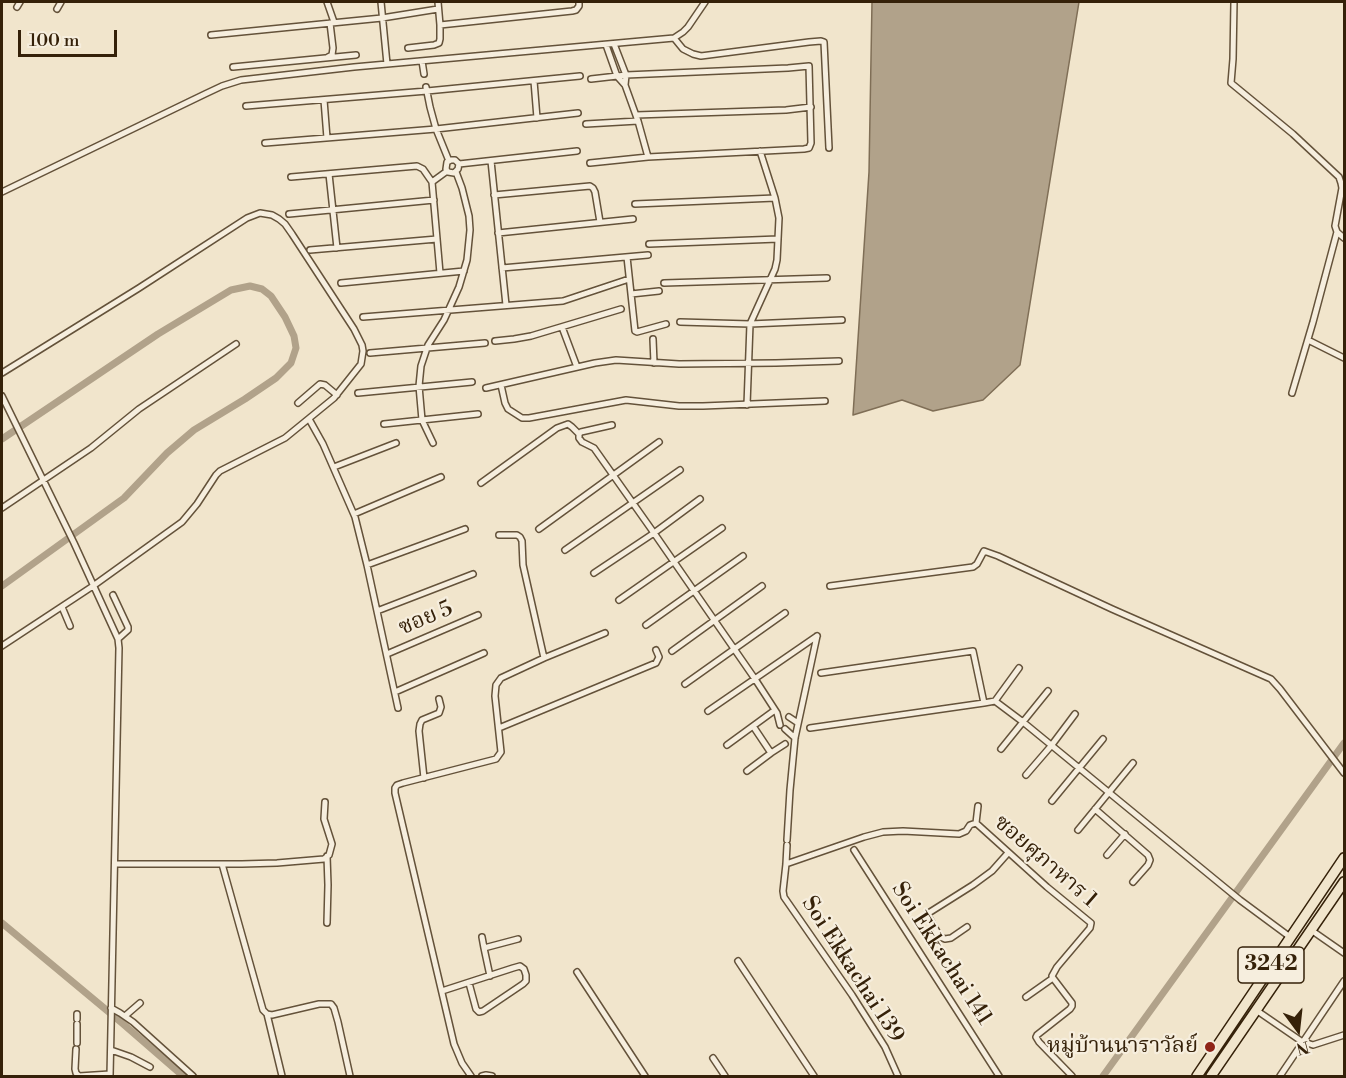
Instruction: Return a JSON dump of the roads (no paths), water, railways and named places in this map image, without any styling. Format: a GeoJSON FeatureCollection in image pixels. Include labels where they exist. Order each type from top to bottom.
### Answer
{"type":"FeatureCollection","features":[{"type":"Feature","properties":{"kind":"main road","name":"3242"},"geometry":{"type":"LineString","coordinates":[[1197,1077],[1344,858]]}},
{"type":"Feature","properties":{"kind":"main road","name":"3242"},"geometry":{"type":"LineString","coordinates":[[1211,1077],[1344,882]]}},
{"type":"Feature","properties":{"kind":"street"},"geometry":{"type":"LineString","coordinates":[[57,9],[61,2]]}},
{"type":"Feature","properties":{"kind":"street"},"geometry":{"type":"LineString","coordinates":[[327,2],[332,23],[333,48],[332,55],[328,57]]}},
{"type":"Feature","properties":{"kind":"street"},"geometry":{"type":"LineString","coordinates":[[381,2],[387,64]]}},
{"type":"Feature","properties":{"kind":"street"},"geometry":{"type":"LineString","coordinates":[[408,48],[439,43],[438,2]]}},
{"type":"Feature","properties":{"kind":"street"},"geometry":{"type":"LineString","coordinates":[[440,25],[572,11],[576,10],[579,2]]}},
{"type":"Feature","properties":{"kind":"street"},"geometry":{"type":"LineString","coordinates":[[2,192],[222,86],[241,80],[387,64],[674,38],[688,27],[705,2]]}},
{"type":"Feature","properties":{"kind":"street"},"geometry":{"type":"LineString","coordinates":[[1234,2],[1231,83],[1293,134],[1339,177],[1342,188],[1335,223],[1337,232],[1292,393]]}},
{"type":"Feature","properties":{"kind":"street"},"geometry":{"type":"LineString","coordinates":[[211,35],[382,18],[438,9]]}},
{"type":"Feature","properties":{"kind":"street"},"geometry":{"type":"LineString","coordinates":[[674,38],[683,49],[701,56],[824,42],[829,148]]}},
{"type":"Feature","properties":{"kind":"street"},"geometry":{"type":"LineString","coordinates":[[614,44],[626,75],[625,85]]}},
{"type":"Feature","properties":{"kind":"street"},"geometry":{"type":"LineString","coordinates":[[606,45],[617,76],[625,85],[648,157]]}},
{"type":"Feature","properties":{"kind":"street"},"geometry":{"type":"LineString","coordinates":[[233,67],[356,55]]}},
{"type":"Feature","properties":{"kind":"street"},"geometry":{"type":"LineString","coordinates":[[422,61],[424,74]]}},
{"type":"Feature","properties":{"kind":"street"},"geometry":{"type":"LineString","coordinates":[[590,163],[648,157],[804,149],[810,148],[811,143],[809,66],[626,75],[591,79]]}},
{"type":"Feature","properties":{"kind":"street"},"geometry":{"type":"LineString","coordinates":[[246,106],[580,76]]}},
{"type":"Feature","properties":{"kind":"street"},"geometry":{"type":"LineString","coordinates":[[534,81],[537,118]]}},
{"type":"Feature","properties":{"kind":"street"},"geometry":{"type":"LineString","coordinates":[[427,89],[436,129],[449,160]]}},
{"type":"Feature","properties":{"kind":"street"},"geometry":{"type":"LineString","coordinates":[[324,100],[327,138]]}},
{"type":"Feature","properties":{"kind":"street"},"geometry":{"type":"LineString","coordinates":[[586,124],[637,118],[811,107]]}},
{"type":"Feature","properties":{"kind":"street"},"geometry":{"type":"LineString","coordinates":[[265,143],[436,129],[578,113]]}},
{"type":"Feature","properties":{"kind":"street"},"geometry":{"type":"LineString","coordinates":[[449,160],[455,160],[459,164],[577,151]]}},
{"type":"Feature","properties":{"kind":"street"},"geometry":{"type":"LineString","coordinates":[[747,405],[750,324],[771,280],[777,260],[779,219],[760,151]]}},
{"type":"Feature","properties":{"kind":"street"},"geometry":{"type":"LineString","coordinates":[[447,171],[445,166],[449,160]]}},
{"type":"Feature","properties":{"kind":"street"},"geometry":{"type":"LineString","coordinates":[[491,160],[506,305]]}},
{"type":"Feature","properties":{"kind":"street"},"geometry":{"type":"LineString","coordinates":[[433,443],[422,420],[419,386],[421,366],[428,345],[459,288],[467,260],[470,230],[466,203],[456,172],[459,164]]}},
{"type":"Feature","properties":{"kind":"street"},"geometry":{"type":"LineString","coordinates":[[291,177],[417,166],[423,169],[432,182],[440,273]]}},
{"type":"Feature","properties":{"kind":"street"},"geometry":{"type":"LineString","coordinates":[[447,171],[456,172]]}},
{"type":"Feature","properties":{"kind":"street"},"geometry":{"type":"LineString","coordinates":[[432,182],[447,171]]}},
{"type":"Feature","properties":{"kind":"street"},"geometry":{"type":"LineString","coordinates":[[329,174],[337,248]]}},
{"type":"Feature","properties":{"kind":"street"},"geometry":{"type":"LineString","coordinates":[[495,195],[590,186],[593,188],[600,222]]}},
{"type":"Feature","properties":{"kind":"street"},"geometry":{"type":"LineString","coordinates":[[635,204],[775,198]]}},
{"type":"Feature","properties":{"kind":"street"},"geometry":{"type":"LineString","coordinates":[[289,214],[434,200]]}},
{"type":"Feature","properties":{"kind":"street"},"geometry":{"type":"LineString","coordinates":[[2,373],[247,218],[260,213],[272,215],[285,224],[354,329],[363,351],[361,364],[337,395],[309,419],[285,438],[220,471],[182,522],[93,586],[2,646]]}},
{"type":"Feature","properties":{"kind":"street"},"geometry":{"type":"LineString","coordinates":[[498,233],[633,219]]}},
{"type":"Feature","properties":{"kind":"street"},"geometry":{"type":"LineString","coordinates":[[1337,232],[1344,238]]}},
{"type":"Feature","properties":{"kind":"street"},"geometry":{"type":"LineString","coordinates":[[310,250],[437,239]]}},
{"type":"Feature","properties":{"kind":"street"},"geometry":{"type":"LineString","coordinates":[[649,244],[778,239]]}},
{"type":"Feature","properties":{"kind":"street"},"geometry":{"type":"LineString","coordinates":[[502,268],[648,255]]}},
{"type":"Feature","properties":{"kind":"street"},"geometry":{"type":"LineString","coordinates":[[627,257],[635,331],[666,324]]}},
{"type":"Feature","properties":{"kind":"street"},"geometry":{"type":"LineString","coordinates":[[341,283],[464,271]]}},
{"type":"Feature","properties":{"kind":"street"},"geometry":{"type":"LineString","coordinates":[[664,283],[827,278]]}},
{"type":"Feature","properties":{"kind":"street"},"geometry":{"type":"LineString","coordinates":[[363,317],[563,301],[629,279]]}},
{"type":"Feature","properties":{"kind":"street"},"geometry":{"type":"LineString","coordinates":[[631,294],[659,291]]}},
{"type":"Feature","properties":{"kind":"street"},"geometry":{"type":"LineString","coordinates":[[495,340],[524,338],[621,309]]}},
{"type":"Feature","properties":{"kind":"street"},"geometry":{"type":"LineString","coordinates":[[680,322],[750,324],[842,320]]}},
{"type":"Feature","properties":{"kind":"street"},"geometry":{"type":"LineString","coordinates":[[562,327],[577,368]]}},
{"type":"Feature","properties":{"kind":"street"},"geometry":{"type":"LineString","coordinates":[[653,339],[654,363]]}},
{"type":"Feature","properties":{"kind":"street"},"geometry":{"type":"LineString","coordinates":[[1308,340],[1344,358]]}},
{"type":"Feature","properties":{"kind":"street"},"geometry":{"type":"LineString","coordinates":[[370,353],[485,343]]}},
{"type":"Feature","properties":{"kind":"street"},"geometry":{"type":"LineString","coordinates":[[2,508],[91,448],[139,409],[236,344]]}},
{"type":"Feature","properties":{"kind":"street"},"geometry":{"type":"LineString","coordinates":[[486,388],[616,360],[679,364],[839,361]]}},
{"type":"Feature","properties":{"kind":"street"},"geometry":{"type":"LineString","coordinates":[[358,393],[471,382]]}},
{"type":"Feature","properties":{"kind":"street"},"geometry":{"type":"LineString","coordinates":[[298,403],[320,384],[325,385],[337,395]]}},
{"type":"Feature","properties":{"kind":"street"},"geometry":{"type":"LineString","coordinates":[[501,385],[508,409],[522,418],[620,401],[687,406],[825,401]]}},
{"type":"Feature","properties":{"kind":"street"},"geometry":{"type":"LineString","coordinates":[[2,396],[118,639],[110,1076],[79,1076],[76,1073],[77,1019]]}},
{"type":"Feature","properties":{"kind":"street"},"geometry":{"type":"LineString","coordinates":[[384,424],[478,414]]}},
{"type":"Feature","properties":{"kind":"street"},"geometry":{"type":"LineString","coordinates":[[309,419],[334,467],[354,514],[398,708]]}},
{"type":"Feature","properties":{"kind":"street"},"geometry":{"type":"LineString","coordinates":[[481,483],[557,428],[568,424],[572,427],[579,434],[582,442],[594,448],[755,679],[781,713],[798,723]]}},
{"type":"Feature","properties":{"kind":"street"},"geometry":{"type":"LineString","coordinates":[[579,434],[612,425]]}},
{"type":"Feature","properties":{"kind":"street"},"geometry":{"type":"LineString","coordinates":[[540,529],[659,442]]}},
{"type":"Feature","properties":{"kind":"street"},"geometry":{"type":"LineString","coordinates":[[334,467],[396,443]]}},
{"type":"Feature","properties":{"kind":"street"},"geometry":{"type":"LineString","coordinates":[[565,550],[680,470]]}},
{"type":"Feature","properties":{"kind":"street"},"geometry":{"type":"LineString","coordinates":[[354,514],[441,477]]}},
{"type":"Feature","properties":{"kind":"street"},"geometry":{"type":"LineString","coordinates":[[594,573],[700,499]]}},
{"type":"Feature","properties":{"kind":"street"},"geometry":{"type":"LineString","coordinates":[[619,600],[722,528]]}},
{"type":"Feature","properties":{"kind":"street"},"geometry":{"type":"LineString","coordinates":[[367,565],[465,529]]}},
{"type":"Feature","properties":{"kind":"street"},"geometry":{"type":"LineString","coordinates":[[499,535],[517,535],[522,541],[523,565],[544,658]]}},
{"type":"Feature","properties":{"kind":"street"},"geometry":{"type":"LineString","coordinates":[[830,586],[973,567],[984,551],[998,556],[1112,609],[1267,676],[1280,689],[1344,773]]}},
{"type":"Feature","properties":{"kind":"street"},"geometry":{"type":"LineString","coordinates":[[646,624],[743,556]]}},
{"type":"Feature","properties":{"kind":"street"},"geometry":{"type":"LineString","coordinates":[[377,611],[473,574]]}},
{"type":"Feature","properties":{"kind":"street"},"geometry":{"type":"LineString","coordinates":[[672,651],[762,586]]}},
{"type":"Feature","properties":{"kind":"street"},"geometry":{"type":"LineString","coordinates":[[113,595],[128,627],[128,630],[118,639]]}},
{"type":"Feature","properties":{"kind":"street"},"geometry":{"type":"LineString","coordinates":[[62,607],[70,626]]}},
{"type":"Feature","properties":{"kind":"street"},"geometry":{"type":"LineString","coordinates":[[685,684],[784,613]]}},
{"type":"Feature","properties":{"kind":"street","name":"ซอย 5"},"geometry":{"type":"LineString","coordinates":[[387,654],[478,615]]}},
{"type":"Feature","properties":{"kind":"street"},"geometry":{"type":"LineString","coordinates":[[471,1077],[454,1044],[395,789],[397,785],[496,759],[501,752],[495,696],[496,685],[501,678],[605,633]]}},
{"type":"Feature","properties":{"kind":"street","name":"Soi Ekkachai 139"},"geometry":{"type":"LineString","coordinates":[[755,679],[817,636],[795,738],[784,897],[870,1023],[885,1047],[898,1077]]}},
{"type":"Feature","properties":{"kind":"street"},"geometry":{"type":"LineString","coordinates":[[500,728],[656,663],[659,657],[656,650]]}},
{"type":"Feature","properties":{"kind":"street"},"geometry":{"type":"LineString","coordinates":[[820,673],[973,651],[984,703]]}},
{"type":"Feature","properties":{"kind":"street"},"geometry":{"type":"LineString","coordinates":[[395,692],[484,653]]}},
{"type":"Feature","properties":{"kind":"street"},"geometry":{"type":"LineString","coordinates":[[810,728],[995,701],[1019,668]]}},
{"type":"Feature","properties":{"kind":"street"},"geometry":{"type":"LineString","coordinates":[[708,711],[755,679]]}},
{"type":"Feature","properties":{"kind":"street"},"geometry":{"type":"LineString","coordinates":[[1001,749],[1048,691]]}},
{"type":"Feature","properties":{"kind":"street"},"geometry":{"type":"LineString","coordinates":[[424,778],[420,724],[422,720],[439,713],[441,707],[439,699]]}},
{"type":"Feature","properties":{"kind":"street"},"geometry":{"type":"LineString","coordinates":[[995,701],[1240,900],[1290,937]]}},
{"type":"Feature","properties":{"kind":"street"},"geometry":{"type":"LineString","coordinates":[[727,745],[753,726],[781,713]]}},
{"type":"Feature","properties":{"kind":"street"},"geometry":{"type":"LineString","coordinates":[[781,713],[783,727],[795,738]]}},
{"type":"Feature","properties":{"kind":"street"},"geometry":{"type":"LineString","coordinates":[[1026,775],[1075,714]]}},
{"type":"Feature","properties":{"kind":"street"},"geometry":{"type":"LineString","coordinates":[[753,726],[771,753]]}},
{"type":"Feature","properties":{"kind":"street"},"geometry":{"type":"LineString","coordinates":[[1053,801],[1103,739]]}},
{"type":"Feature","properties":{"kind":"street"},"geometry":{"type":"LineString","coordinates":[[747,771],[785,744]]}},
{"type":"Feature","properties":{"kind":"street"},"geometry":{"type":"LineString","coordinates":[[1078,830],[1133,763]]}},
{"type":"Feature","properties":{"kind":"street"},"geometry":{"type":"LineString","coordinates":[[115,864],[277,863],[324,858],[331,851],[332,844],[324,819],[325,802]]}},
{"type":"Feature","properties":{"kind":"street"},"geometry":{"type":"LineString","coordinates":[[976,823],[978,806]]}},
{"type":"Feature","properties":{"kind":"street"},"geometry":{"type":"LineString","coordinates":[[1095,809],[1148,855],[1150,860],[1148,865],[1133,882]]}},
{"type":"Feature","properties":{"kind":"street","name":"ซอยศุภาหาร 1"},"geometry":{"type":"LineString","coordinates":[[786,864],[883,832],[959,834],[976,823],[1091,923],[1090,928],[1053,973],[1053,978]]}},
{"type":"Feature","properties":{"kind":"street"},"geometry":{"type":"LineString","coordinates":[[1107,855],[1125,834]]}},
{"type":"Feature","properties":{"kind":"street","name":"Soi Ekkachai 141"},"geometry":{"type":"LineString","coordinates":[[854,850],[999,1077]]}},
{"type":"Feature","properties":{"kind":"street"},"geometry":{"type":"LineString","coordinates":[[967,927],[951,938],[945,939],[940,937],[927,914],[992,871],[1008,853]]}},
{"type":"Feature","properties":{"kind":"street"},"geometry":{"type":"LineString","coordinates":[[327,856],[327,923]]}},
{"type":"Feature","properties":{"kind":"street"},"geometry":{"type":"LineString","coordinates":[[222,864],[263,1010],[267,1014],[282,1077]]}},
{"type":"Feature","properties":{"kind":"street"},"geometry":{"type":"LineString","coordinates":[[1311,930],[1344,953]]}},
{"type":"Feature","properties":{"kind":"street"},"geometry":{"type":"LineString","coordinates":[[482,937],[490,976]]}},
{"type":"Feature","properties":{"kind":"street"},"geometry":{"type":"LineString","coordinates":[[484,948],[518,939]]}},
{"type":"Feature","properties":{"kind":"street"},"geometry":{"type":"LineString","coordinates":[[738,962],[814,1077]]}},
{"type":"Feature","properties":{"kind":"street"},"geometry":{"type":"LineString","coordinates":[[442,992],[469,983],[520,966],[526,975],[526,981],[488,1009],[479,1012],[476,1009],[469,983]]}},
{"type":"Feature","properties":{"kind":"street"},"geometry":{"type":"LineString","coordinates":[[578,972],[645,1077]]}},
{"type":"Feature","properties":{"kind":"street"},"geometry":{"type":"LineString","coordinates":[[1026,997],[1053,978],[1072,1003],[1070,1009],[1036,1035],[1039,1042],[1072,1077]]}},
{"type":"Feature","properties":{"kind":"street"},"geometry":{"type":"LineString","coordinates":[[1280,1077],[1344,981]]}},
{"type":"Feature","properties":{"kind":"street"},"geometry":{"type":"LineString","coordinates":[[124,1016],[140,1003]]}},
{"type":"Feature","properties":{"kind":"street"},"geometry":{"type":"LineString","coordinates":[[267,1014],[272,1015],[319,1004],[331,1004],[338,1022],[350,1077]]}},
{"type":"Feature","properties":{"kind":"street"},"geometry":{"type":"LineString","coordinates":[[111,1010],[124,1016],[193,1077]]}},
{"type":"Feature","properties":{"kind":"street"},"geometry":{"type":"LineString","coordinates":[[1256,1010],[1304,1043],[1313,1045],[1344,1035]]}},
{"type":"Feature","properties":{"kind":"street"},"geometry":{"type":"LineString","coordinates":[[111,1050],[150,1066]]}},
{"type":"Feature","properties":{"kind":"street"},"geometry":{"type":"LineString","coordinates":[[713,1058],[724,1077]]}},
{"type":"Feature","properties":{"kind":"street"},"geometry":{"type":"LineString","coordinates":[[483,1077],[486,1075],[492,1077]]}},
{"type":"Feature","properties":{"kind":"waterway"},"geometry":{"type":"LineString","coordinates":[[2,439],[158,334],[231,290],[250,286],[262,289],[271,296],[294,336],[296,348],[291,363],[276,378],[194,430],[167,453],[124,498],[2,586]]}},
{"type":"Feature","properties":{"kind":"waterway"},"geometry":{"type":"LineString","coordinates":[[1103,1076],[1344,743]]}},
{"type":"Feature","properties":{"kind":"waterway"},"geometry":{"type":"LineString","coordinates":[[2,923],[183,1076]]}},
{"type":"Feature","properties":{"kind":"place","name":"หมู่บ้านนาราวัลย์"},"geometry":{"type":"Point","coordinates":[1210,1047]}}]}
